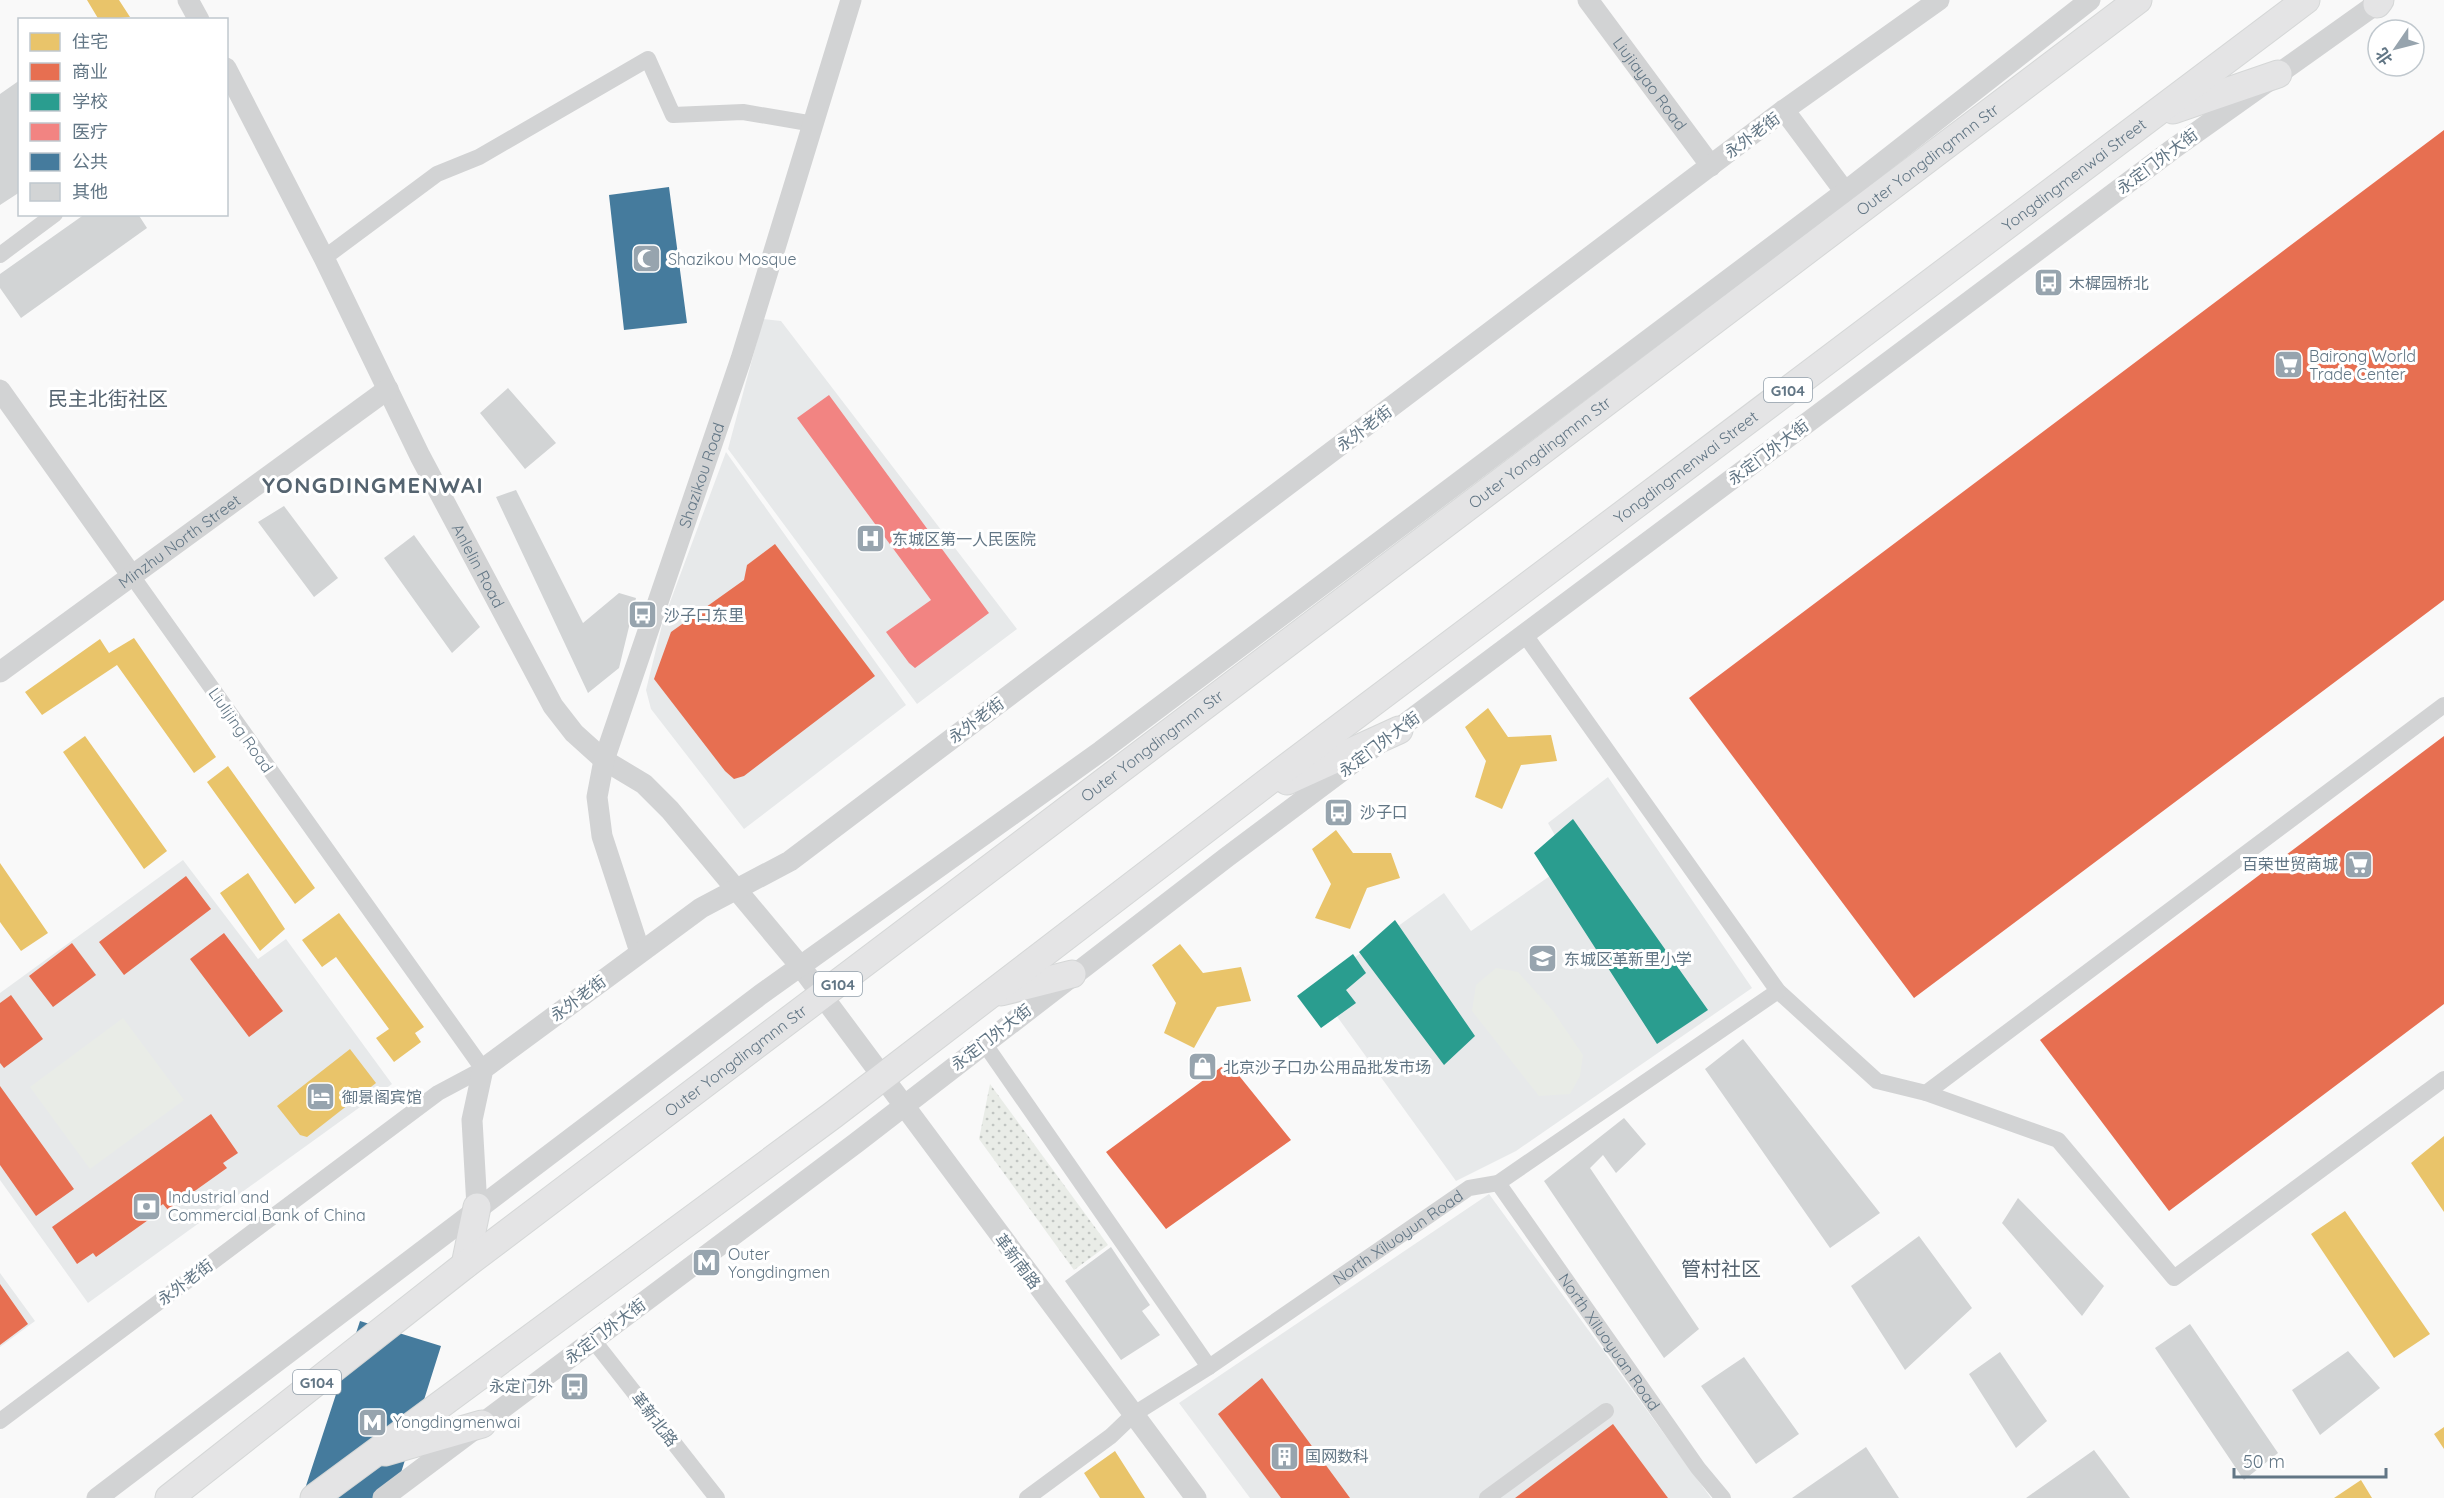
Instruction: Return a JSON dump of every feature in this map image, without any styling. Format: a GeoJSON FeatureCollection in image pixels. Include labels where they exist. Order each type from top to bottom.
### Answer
{"type":"FeatureCollection","features":[{"type":"Feature","properties":{"kind":"highway","name":"Outer Yongdingmnn Str"},"geometry":{"type":"LineString","coordinates":[[169,1498],[465,1265],[2138,0]]}},
{"type":"Feature","properties":{"kind":"highway","name":"Yongdingmenwai Street"},"geometry":{"type":"LineString","coordinates":[[1240,803],[2306,0]]}},
{"type":"Feature","properties":{"kind":"highway"},"geometry":{"type":"LineString","coordinates":[[2150,119],[2278,74]]}},
{"type":"Feature","properties":{"kind":"highway"},"geometry":{"type":"LineString","coordinates":[[1240,803],[1399,730]]}},
{"type":"Feature","properties":{"kind":"highway","name":"永定门外大街"},"geometry":{"type":"LineString","coordinates":[[314,1498],[883,1077],[1240,803]]}},
{"type":"Feature","properties":{"kind":"highway"},"geometry":{"type":"LineString","coordinates":[[988,995],[1072,974]]}},
{"type":"Feature","properties":{"kind":"highway"},"geometry":{"type":"LineString","coordinates":[[465,1265],[477,1207]]}},
{"type":"Feature","properties":{"kind":"highway"},"geometry":{"type":"LineString","coordinates":[[367,1458],[482,1424]]}},
{"type":"Feature","properties":{"kind":"street"},"geometry":{"type":"LineString","coordinates":[[188,0],[198,18]]}},
{"type":"Feature","properties":{"kind":"street","name":"Shazikou Road"},"geometry":{"type":"LineString","coordinates":[[640,952],[602,836],[597,797],[604,760],[737,370],[851,0]]}},
{"type":"Feature","properties":{"kind":"street","name":"Liujiayao Road"},"geometry":{"type":"LineString","coordinates":[[1587,0],[1711,166]]}},
{"type":"Feature","properties":{"kind":"street","name":"永外老街"},"geometry":{"type":"LineString","coordinates":[[0,1421],[438,1093],[483,1069],[701,908],[790,861],[1784,110],[1939,0]]}},
{"type":"Feature","properties":{"kind":"street"},"geometry":{"type":"LineString","coordinates":[[97,1498],[477,1207],[801,967],[1101,751],[1845,192],[2090,0]]}},
{"type":"Feature","properties":{"kind":"street","name":"永定门外大街"},"geometry":{"type":"LineString","coordinates":[[383,1498],[903,1106],[1072,974],[2173,149],[2380,1]]}},
{"type":"Feature","properties":{"kind":"street"},"geometry":{"type":"LineString","coordinates":[[324,258],[437,174],[479,157],[648,59],[673,115],[743,112],[814,124]]}},
{"type":"Feature","properties":{"kind":"street","name":"Anlelin Road"},"geometry":{"type":"LineString","coordinates":[[229,80],[324,258],[455,525],[553,706],[574,733],[604,760],[644,784],[737,889],[801,967],[883,1077]]}},
{"type":"Feature","properties":{"kind":"street"},"geometry":{"type":"LineString","coordinates":[[1784,110],[1845,192]]}},
{"type":"Feature","properties":{"kind":"street"},"geometry":{"type":"LineString","coordinates":[[0,255],[52,216]]}},
{"type":"Feature","properties":{"kind":"street","name":"Minzhu North Street"},"geometry":{"type":"LineString","coordinates":[[0,672],[388,389]]}},
{"type":"Feature","properties":{"kind":"street","name":"Liulijing Road"},"geometry":{"type":"LineString","coordinates":[[0,390],[483,1069]]}},
{"type":"Feature","properties":{"kind":"street"},"geometry":{"type":"LineString","coordinates":[[1525,635],[1778,991],[1877,1081],[1926,1093],[2058,1140],[2174,1278],[2444,1079]]}},
{"type":"Feature","properties":{"kind":"street"},"geometry":{"type":"LineString","coordinates":[[1926,1093],[2444,705]]}},
{"type":"Feature","properties":{"kind":"street","name":"North Xiluoyun Road"},"geometry":{"type":"LineString","coordinates":[[1028,1498],[1111,1436],[1134,1414],[1209,1366],[1469,1188],[1498,1183],[1778,991]]}},
{"type":"Feature","properties":{"kind":"street"},"geometry":{"type":"LineString","coordinates":[[984,1043],[1209,1366]]}},
{"type":"Feature","properties":{"kind":"street"},"geometry":{"type":"LineString","coordinates":[[477,1207],[472,1119],[483,1069]]}},
{"type":"Feature","properties":{"kind":"street","name":"革新南路"},"geometry":{"type":"LineString","coordinates":[[883,1077],[1196,1498]]}},
{"type":"Feature","properties":{"kind":"street","name":"North Xiluoyuan Road"},"geometry":{"type":"LineString","coordinates":[[1498,1183],[1698,1468],[1723,1498]]}},
{"type":"Feature","properties":{"kind":"street","name":"革新北路"},"geometry":{"type":"LineString","coordinates":[[593,1340],[717,1498]]}},
{"type":"Feature","properties":{"kind":"street"},"geometry":{"type":"LineString","coordinates":[[1487,1498],[1606,1411]]}},
{"type":"Feature","properties":{"kind":"shaded area","name":"东城区第一人民医院"},"geometry":{"type":"Polygon","coordinates":[[[763,319],[781,321],[1017,629],[917,704],[728,449],[763,319]]]}},
{"type":"Feature","properties":{"kind":"shaded area"},"geometry":{"type":"Polygon","coordinates":[[[726,452],[906,705],[744,829],[651,709],[646,690],[663,621],[726,452]]]}},
{"type":"Feature","properties":{"kind":"shaded area","name":"东城区革新里小学"},"geometry":{"type":"Polygon","coordinates":[[[1608,777],[1752,988],[1516,1151],[1456,1181],[1315,986],[1444,893],[1471,931],[1570,862],[1548,823],[1608,777]]]}},
{"type":"Feature","properties":{"kind":"shaded area"},"geometry":{"type":"Polygon","coordinates":[[[183,860],[258,959],[286,939],[392,1084],[88,1303],[0,1180],[0,993],[183,860]]]}},
{"type":"Feature","properties":{"kind":"shaded area"},"geometry":{"type":"Polygon","coordinates":[[[1496,968],[1518,972],[1553,1011],[1583,1055],[1580,1076],[1570,1094],[1539,1096],[1472,1011],[1476,985],[1496,968]]]}},
{"type":"Feature","properties":{"kind":"shaded area"},"geometry":{"type":"Polygon","coordinates":[[[123,1018],[184,1100],[90,1169],[30,1087],[123,1018]]]}},
{"type":"Feature","properties":{"kind":"shaded area"},"geometry":{"type":"Polygon","coordinates":[[[990,1084],[1108,1245],[1074,1270],[979,1139],[990,1084]]]}},
{"type":"Feature","properties":{"kind":"shaded area"},"geometry":{"type":"Polygon","coordinates":[[[1489,1194],[1711,1498],[1250,1498],[1179,1403],[1489,1194]]]}},
{"type":"Feature","properties":{"kind":"shaded area"},"geometry":{"type":"Polygon","coordinates":[[[0,1273],[35,1321],[0,1347],[0,1273]]]}},
{"type":"Feature","properties":{"kind":"building: 住宅"},"geometry":{"type":"Polygon","coordinates":[[[87,0],[119,0],[130,17],[120,18],[98,18],[87,0]]]}},
{"type":"Feature","properties":{"kind":"building: 住宅"},"geometry":{"type":"Polygon","coordinates":[[[134,638],[216,757],[194,773],[117,665],[42,715],[25,692],[100,639],[109,653],[134,638]]]}},
{"type":"Feature","properties":{"kind":"building: 住宅"},"geometry":{"type":"Polygon","coordinates":[[[1488,708],[1508,737],[1551,735],[1557,761],[1521,765],[1502,809],[1475,797],[1486,761],[1465,727],[1488,708]]]}},
{"type":"Feature","properties":{"kind":"building: 住宅"},"geometry":{"type":"Polygon","coordinates":[[[85,736],[167,851],[144,869],[63,752],[85,736]]]}},
{"type":"Feature","properties":{"kind":"building: 住宅"},"geometry":{"type":"Polygon","coordinates":[[[228,766],[315,888],[295,904],[207,782],[228,766]]]}},
{"type":"Feature","properties":{"kind":"building: 住宅"},"geometry":{"type":"Polygon","coordinates":[[[1336,830],[1353,853],[1391,853],[1400,878],[1367,888],[1350,929],[1315,918],[1331,884],[1312,849],[1336,830]]]}},
{"type":"Feature","properties":{"kind":"building: 住宅"},"geometry":{"type":"Polygon","coordinates":[[[0,863],[48,933],[21,951],[0,922],[0,863]]]}},
{"type":"Feature","properties":{"kind":"building: 住宅"},"geometry":{"type":"Polygon","coordinates":[[[248,873],[285,929],[260,951],[220,893],[248,873]]]}},
{"type":"Feature","properties":{"kind":"building: 住宅"},"geometry":{"type":"Polygon","coordinates":[[[339,913],[424,1027],[415,1033],[421,1042],[394,1062],[376,1038],[389,1029],[336,957],[322,967],[302,940],[339,913]]]}},
{"type":"Feature","properties":{"kind":"building: 住宅"},"geometry":{"type":"Polygon","coordinates":[[[1180,944],[1203,973],[1241,967],[1251,1001],[1217,1007],[1194,1048],[1164,1033],[1176,1003],[1152,965],[1180,944]]]}},
{"type":"Feature","properties":{"kind":"building: 住宅"},"geometry":{"type":"Polygon","coordinates":[[[350,1049],[376,1083],[307,1137],[300,1135],[277,1106],[350,1049]]]}},
{"type":"Feature","properties":{"kind":"building: 住宅"},"geometry":{"type":"Polygon","coordinates":[[[2444,1136],[2444,1212],[2411,1163],[2444,1136]]]}},
{"type":"Feature","properties":{"kind":"building: 住宅"},"geometry":{"type":"Polygon","coordinates":[[[2345,1211],[2430,1334],[2394,1358],[2311,1234],[2345,1211]]]}},
{"type":"Feature","properties":{"kind":"building: 住宅"},"geometry":{"type":"Polygon","coordinates":[[[2444,1427],[2444,1449],[2434,1434],[2444,1427]]]}},
{"type":"Feature","properties":{"kind":"building: 住宅"},"geometry":{"type":"Polygon","coordinates":[[[1115,1451],[1145,1498],[1100,1498],[1084,1473],[1115,1451]]]}},
{"type":"Feature","properties":{"kind":"building: 住宅"},"geometry":{"type":"Polygon","coordinates":[[[2361,1480],[2372,1498],[2334,1498],[2361,1480]]]}},
{"type":"Feature","properties":{"kind":"building: 商业","name":"Bairong World Trade Center"},"geometry":{"type":"Polygon","coordinates":[[[2444,130],[2444,600],[1914,998],[1689,698],[2444,130]]]}},
{"type":"Feature","properties":{"kind":"building: 商业"},"geometry":{"type":"Polygon","coordinates":[[[775,544],[875,676],[744,776],[734,779],[725,771],[654,679],[671,632],[744,580],[747,565],[775,544]]]}},
{"type":"Feature","properties":{"kind":"building: 商业","name":"百荣世贸商城"},"geometry":{"type":"Polygon","coordinates":[[[2444,736],[2444,1004],[2169,1211],[2040,1040],[2444,736]]]}},
{"type":"Feature","properties":{"kind":"building: 商业"},"geometry":{"type":"Polygon","coordinates":[[[186,876],[211,909],[124,975],[99,942],[186,876]]]}},
{"type":"Feature","properties":{"kind":"building: 商业"},"geometry":{"type":"Polygon","coordinates":[[[224,933],[283,1011],[249,1037],[190,959],[224,933]]]}},
{"type":"Feature","properties":{"kind":"building: 商业"},"geometry":{"type":"Polygon","coordinates":[[[72,943],[96,975],[53,1007],[29,976],[72,943]]]}},
{"type":"Feature","properties":{"kind":"building: 商业"},"geometry":{"type":"Polygon","coordinates":[[[11,995],[43,1039],[4,1068],[0,1063],[0,1003],[11,995]]]}},
{"type":"Feature","properties":{"kind":"building: 商业"},"geometry":{"type":"Polygon","coordinates":[[[1228,1062],[1291,1140],[1166,1229],[1106,1152],[1228,1062]]]}},
{"type":"Feature","properties":{"kind":"building: 商业"},"geometry":{"type":"Polygon","coordinates":[[[0,1086],[74,1189],[36,1216],[0,1165],[0,1086]]]}},
{"type":"Feature","properties":{"kind":"building: 商业"},"geometry":{"type":"Polygon","coordinates":[[[211,1114],[238,1153],[223,1163],[227,1168],[168,1210],[163,1204],[149,1215],[151,1218],[96,1257],[93,1253],[77,1264],[52,1227],[211,1114]]]}},
{"type":"Feature","properties":{"kind":"building: 商业"},"geometry":{"type":"Polygon","coordinates":[[[0,1284],[28,1324],[0,1345],[0,1284]]]}},
{"type":"Feature","properties":{"kind":"building: 商业","name":"国网数科"},"geometry":{"type":"Polygon","coordinates":[[[1262,1378],[1350,1498],[1281,1498],[1218,1414],[1262,1378]]]}},
{"type":"Feature","properties":{"kind":"building: 商业"},"geometry":{"type":"Polygon","coordinates":[[[1613,1424],[1668,1498],[1515,1498],[1613,1424]]]}},
{"type":"Feature","properties":{"kind":"building: 学校"},"geometry":{"type":"Polygon","coordinates":[[[1573,819],[1708,1010],[1657,1044],[1534,853],[1573,819]]]}},
{"type":"Feature","properties":{"kind":"building: 学校"},"geometry":{"type":"Polygon","coordinates":[[[1395,920],[1475,1036],[1444,1065],[1359,952],[1395,920]]]}},
{"type":"Feature","properties":{"kind":"building: 学校"},"geometry":{"type":"Polygon","coordinates":[[[1353,954],[1366,973],[1346,990],[1356,1003],[1321,1028],[1297,996],[1353,954]]]}},
{"type":"Feature","properties":{"kind":"building: 医疗"},"geometry":{"type":"Polygon","coordinates":[[[829,395],[989,613],[915,668],[886,632],[931,600],[797,418],[829,395]]]}},
{"type":"Feature","properties":{"kind":"building: 公共","name":"Shazikou Mosque"},"geometry":{"type":"Polygon","coordinates":[[[669,187],[687,323],[624,330],[609,195],[669,187]]]}},
{"type":"Feature","properties":{"kind":"building: 公共","name":"Yongdingmenwai"},"geometry":{"type":"Polygon","coordinates":[[[360,1321],[441,1346],[393,1498],[302,1498],[360,1321]]]}},
{"type":"Feature","properties":{"kind":"building: 其他"},"geometry":{"type":"Polygon","coordinates":[[[18,81],[18,193],[0,205],[0,94],[18,81]]]}},
{"type":"Feature","properties":{"kind":"building: 其他"},"geometry":{"type":"Polygon","coordinates":[[[82,216],[139,216],[147,228],[21,318],[0,288],[0,274],[82,216]]]}},
{"type":"Feature","properties":{"kind":"building: 其他"},"geometry":{"type":"Polygon","coordinates":[[[508,388],[556,443],[525,469],[480,413],[508,388]]]}},
{"type":"Feature","properties":{"kind":"building: 其他"},"geometry":{"type":"Polygon","coordinates":[[[516,490],[583,623],[619,593],[636,598],[619,668],[588,693],[496,497],[516,490]]]}},
{"type":"Feature","properties":{"kind":"building: 其他"},"geometry":{"type":"Polygon","coordinates":[[[284,506],[338,578],[314,597],[258,522],[284,506]]]}},
{"type":"Feature","properties":{"kind":"building: 其他"},"geometry":{"type":"Polygon","coordinates":[[[414,535],[480,627],[452,653],[384,558],[414,535]]]}},
{"type":"Feature","properties":{"kind":"building: 其他"},"geometry":{"type":"Polygon","coordinates":[[[1743,1039],[1880,1213],[1830,1248],[1705,1069],[1743,1039]]]}},
{"type":"Feature","properties":{"kind":"building: 其他"},"geometry":{"type":"Polygon","coordinates":[[[1624,1118],[1646,1144],[1616,1173],[1603,1155],[1590,1168],[1699,1329],[1664,1358],[1544,1181],[1624,1118]]]}},
{"type":"Feature","properties":{"kind":"building: 其他"},"geometry":{"type":"Polygon","coordinates":[[[2018,1198],[2104,1286],[2082,1316],[2002,1223],[2018,1198]]]}},
{"type":"Feature","properties":{"kind":"building: 其他"},"geometry":{"type":"Polygon","coordinates":[[[1919,1236],[1972,1308],[1905,1370],[1851,1286],[1919,1236]]]}},
{"type":"Feature","properties":{"kind":"building: 其他"},"geometry":{"type":"Polygon","coordinates":[[[1111,1247],[1150,1305],[1142,1311],[1160,1335],[1121,1360],[1065,1281],[1111,1247]]]}},
{"type":"Feature","properties":{"kind":"building: 其他"},"geometry":{"type":"Polygon","coordinates":[[[2190,1324],[2278,1453],[2244,1480],[2155,1348],[2190,1324]]]}},
{"type":"Feature","properties":{"kind":"building: 其他"},"geometry":{"type":"Polygon","coordinates":[[[2348,1351],[2380,1388],[2320,1435],[2292,1390],[2348,1351]]]}},
{"type":"Feature","properties":{"kind":"building: 其他"},"geometry":{"type":"Polygon","coordinates":[[[2000,1352],[2047,1421],[2016,1448],[1969,1374],[2000,1352]]]}},
{"type":"Feature","properties":{"kind":"building: 其他"},"geometry":{"type":"Polygon","coordinates":[[[1744,1357],[1799,1434],[1756,1464],[1701,1386],[1744,1357]]]}},
{"type":"Feature","properties":{"kind":"building: 其他"},"geometry":{"type":"Polygon","coordinates":[[[1866,1447],[1899,1498],[1792,1498],[1866,1447]]]}},
{"type":"Feature","properties":{"kind":"building: 其他"},"geometry":{"type":"Polygon","coordinates":[[[2094,1450],[2130,1498],[2026,1498],[2094,1450]]]}},
{"type":"Feature","properties":{"kind":"place","name":"Shazikou Mosque"},"geometry":{"type":"Point","coordinates":[647,259]}},
{"type":"Feature","properties":{"kind":"place","name":"木樨园桥北"},"geometry":{"type":"Point","coordinates":[2048,283]}},
{"type":"Feature","properties":{"kind":"place","name":"Bairong World Trade Center"},"geometry":{"type":"Point","coordinates":[2288,365]}},
{"type":"Feature","properties":{"kind":"place","name":"东城区第一人民医院"},"geometry":{"type":"Point","coordinates":[871,539]}},
{"type":"Feature","properties":{"kind":"place","name":"沙子口东里"},"geometry":{"type":"Point","coordinates":[643,615]}},
{"type":"Feature","properties":{"kind":"place","name":"沙子口"},"geometry":{"type":"Point","coordinates":[1339,812]}},
{"type":"Feature","properties":{"kind":"place","name":"百荣世贸商城"},"geometry":{"type":"Point","coordinates":[2359,864]}},
{"type":"Feature","properties":{"kind":"place","name":"东城区革新里小学"},"geometry":{"type":"Point","coordinates":[1543,959]}},
{"type":"Feature","properties":{"kind":"place","name":"北京沙子口办公用品批发市场"},"geometry":{"type":"Point","coordinates":[1202,1067]}},
{"type":"Feature","properties":{"kind":"place","name":"御景阁宾馆"},"geometry":{"type":"Point","coordinates":[321,1097]}},
{"type":"Feature","properties":{"kind":"place","name":"Industrial and Commercial Bank of China"},"geometry":{"type":"Point","coordinates":[147,1206]}},
{"type":"Feature","properties":{"kind":"place","name":"Outer Yongdingmen"},"geometry":{"type":"Point","coordinates":[707,1263]}},
{"type":"Feature","properties":{"kind":"place","name":"永定门外"},"geometry":{"type":"Point","coordinates":[574,1386]}},
{"type":"Feature","properties":{"kind":"place","name":"Yongdingmenwai"},"geometry":{"type":"Point","coordinates":[372,1422]}},
{"type":"Feature","properties":{"kind":"place","name":"国网数科"},"geometry":{"type":"Point","coordinates":[1284,1456]}},
{"type":"Feature","properties":{"kind":"district","name":"民主北街社区"},"geometry":{"type":"Point","coordinates":[108,398]}},
{"type":"Feature","properties":{"kind":"district","name":"YONGDINGMENWAI"},"geometry":{"type":"Point","coordinates":[373,485]}},
{"type":"Feature","properties":{"kind":"district","name":"管村社区"},"geometry":{"type":"Point","coordinates":[1721,1268]}}]}
